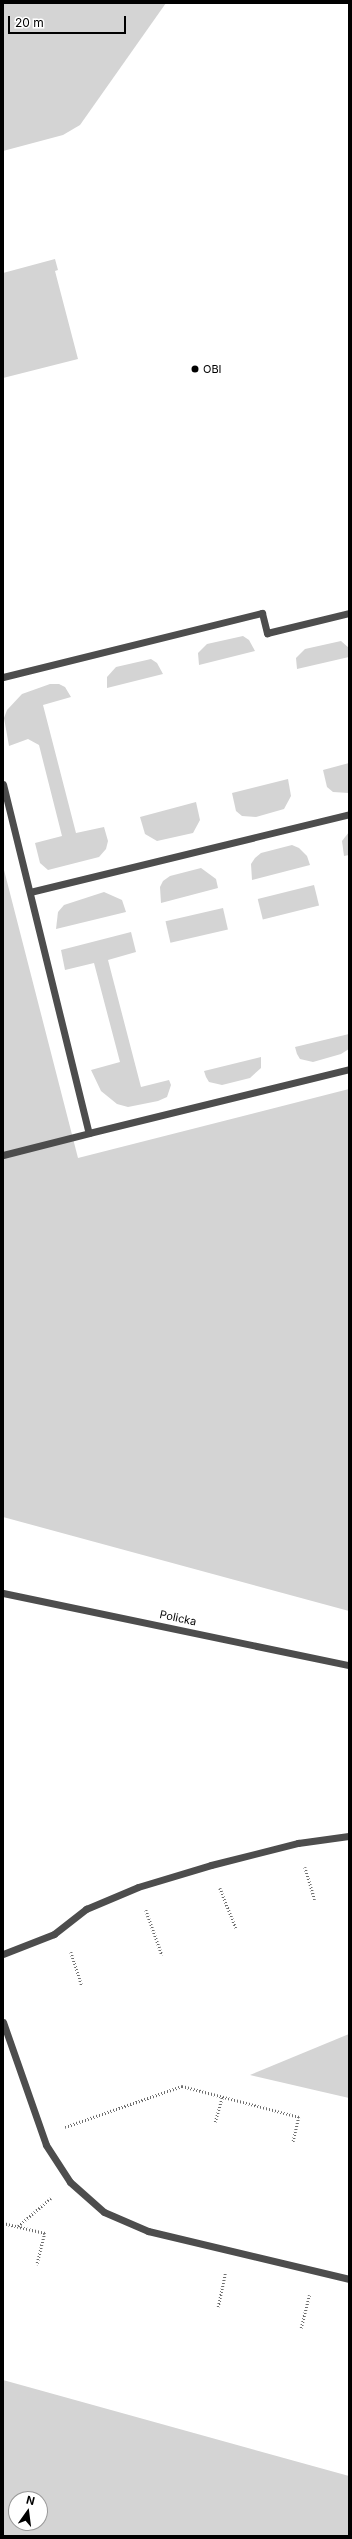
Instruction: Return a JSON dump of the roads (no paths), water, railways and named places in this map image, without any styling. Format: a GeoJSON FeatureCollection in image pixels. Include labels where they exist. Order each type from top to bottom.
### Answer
{"type":"FeatureCollection","features":[{"type":"Feature","properties":{"kind":"street"},"geometry":{"type":"LineString","coordinates":[[3,677],[262,614],[267,633],[349,613]]}},
{"type":"Feature","properties":{"kind":"street"},"geometry":{"type":"LineString","coordinates":[[3,784],[89,1133]]}},
{"type":"Feature","properties":{"kind":"street"},"geometry":{"type":"LineString","coordinates":[[30,892],[349,814]]}},
{"type":"Feature","properties":{"kind":"street"},"geometry":{"type":"LineString","coordinates":[[3,1155],[349,1069]]}},
{"type":"Feature","properties":{"kind":"street","name":"Policka"},"geometry":{"type":"LineString","coordinates":[[3,1593],[349,1665]]}},
{"type":"Feature","properties":{"kind":"street"},"geometry":{"type":"LineString","coordinates":[[3,1954],[54,1934],[86,1909],[138,1887],[211,1865],[298,1843],[349,1836]]}},
{"type":"Feature","properties":{"kind":"street"},"geometry":{"type":"LineString","coordinates":[[3,2022],[46,2145],[70,2182],[104,2212],[124,2223],[349,2279]]}},
{"type":"Feature","properties":{"kind":"place","name":"OBI"},"geometry":{"type":"Point","coordinates":[195,369]}}]}
